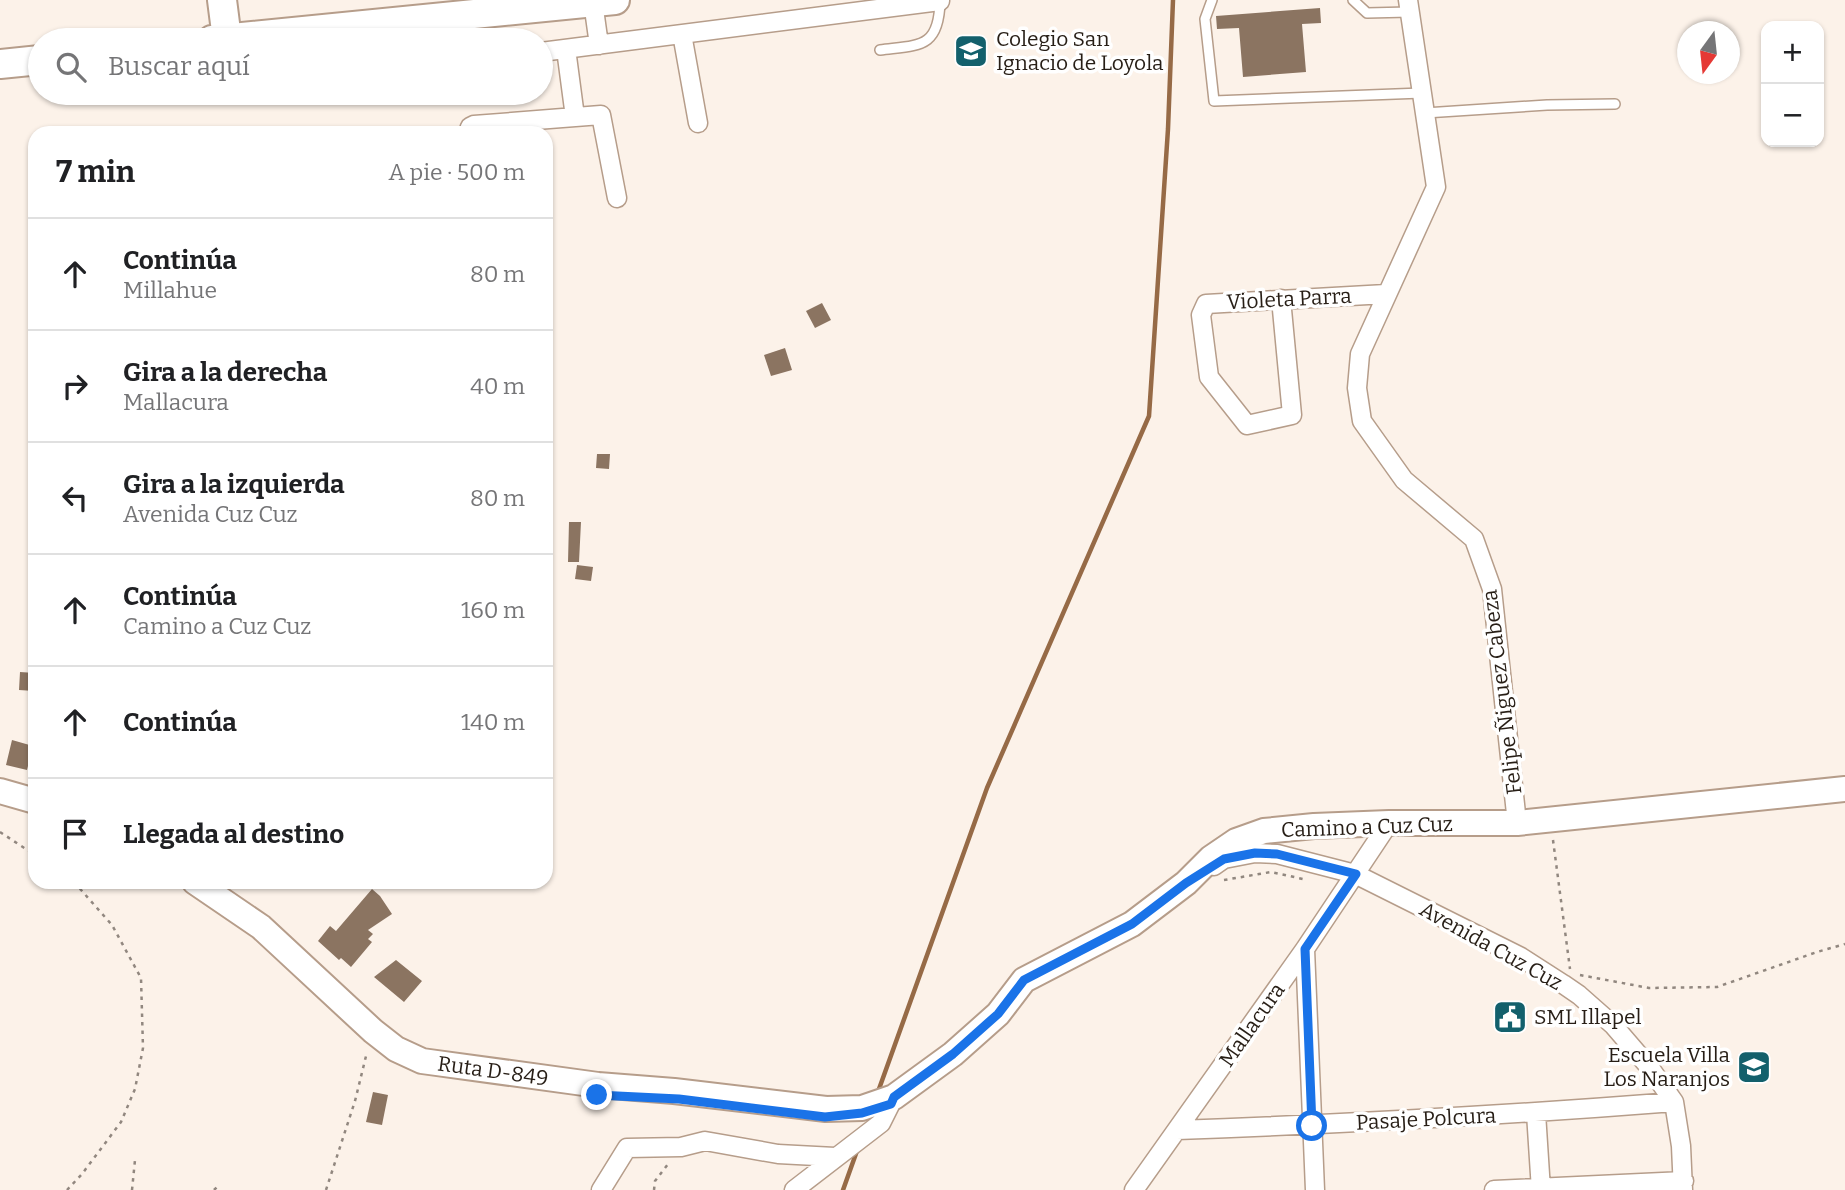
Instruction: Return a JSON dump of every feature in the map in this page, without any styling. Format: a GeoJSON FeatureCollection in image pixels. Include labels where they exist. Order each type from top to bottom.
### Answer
{"type":"FeatureCollection","features":[{"type":"Feature","properties":{"kind":"main road"},"geometry":{"type":"LineString","coordinates":[[221,28],[222,0]]}},
{"type":"Feature","properties":{"kind":"main road"},"geometry":{"type":"LineString","coordinates":[[331,28],[604,1]]}},
{"type":"Feature","properties":{"kind":"main road"},"geometry":{"type":"LineString","coordinates":[[0,64],[28,61]]}},
{"type":"Feature","properties":{"kind":"main road","name":"Camino a Cuz Cuz"},"geometry":{"type":"LineString","coordinates":[[894,1097],[953,1054],[998,1014],[1024,980],[1132,924],[1186,883],[1211,858],[1236,841],[1265,831],[1389,823],[1517,822],[1845,789]]}},
{"type":"Feature","properties":{"kind":"main road"},"geometry":{"type":"LineString","coordinates":[[0,791],[28,799]]}},
{"type":"Feature","properties":{"kind":"main road","name":"Ruta D-849"},"geometry":{"type":"LineString","coordinates":[[206,889],[261,927],[373,1031],[396,1049],[422,1061],[598,1086],[674,1091],[826,1109],[862,1108],[894,1097]]}},
{"type":"Feature","properties":{"kind":"street"},"geometry":{"type":"LineString","coordinates":[[599,45],[604,1]]}},
{"type":"Feature","properties":{"kind":"street"},"geometry":{"type":"LineString","coordinates":[[553,51],[939,1]]}},
{"type":"Feature","properties":{"kind":"street","name":"Felipe Ñiguez Cabeza"},"geometry":{"type":"LineString","coordinates":[[1408,6],[1436,187],[1360,354],[1357,388],[1362,421],[1404,480],[1474,539],[1492,589],[1517,822]]}},
{"type":"Feature","properties":{"kind":"street"},"geometry":{"type":"LineString","coordinates":[[682,34],[698,122]]}},
{"type":"Feature","properties":{"kind":"street"},"geometry":{"type":"LineString","coordinates":[[566,49],[575,117]]}},
{"type":"Feature","properties":{"kind":"street"},"geometry":{"type":"LineString","coordinates":[[525,126],[601,115],[617,198]]}},
{"type":"Feature","properties":{"kind":"street"},"geometry":{"type":"LineString","coordinates":[[472,126],[496,126]]}},
{"type":"Feature","properties":{"kind":"street","name":"Violeta Parra"},"geometry":{"type":"LineString","coordinates":[[1281,299],[1292,415],[1247,425],[1209,377],[1201,315],[1206,304],[1281,299],[1386,294]]}},
{"type":"Feature","properties":{"kind":"street","name":"Mallacura"},"geometry":{"type":"LineString","coordinates":[[1134,1190],[1305,949],[1389,823]]}},
{"type":"Feature","properties":{"kind":"street","name":"Avenida Cuz Cuz"},"geometry":{"type":"LineString","coordinates":[[1186,883],[1224,859],[1255,853],[1277,854],[1356,874],[1521,957],[1579,995],[1613,1025],[1650,1068],[1674,1102],[1684,1185]]}},
{"type":"Feature","properties":{"kind":"street"},"geometry":{"type":"LineString","coordinates":[[1305,949],[1315,1190]]}},
{"type":"Feature","properties":{"kind":"street"},"geometry":{"type":"LineString","coordinates":[[794,1190],[881,1123],[894,1097]]}},
{"type":"Feature","properties":{"kind":"street","name":"Pasaje Polcura"},"geometry":{"type":"LineString","coordinates":[[1177,1130],[1312,1126],[1674,1102]]}},
{"type":"Feature","properties":{"kind":"street"},"geometry":{"type":"LineString","coordinates":[[1536,1113],[1541,1189]]}},
{"type":"Feature","properties":{"kind":"street"},"geometry":{"type":"LineString","coordinates":[[601,1190],[627,1148],[681,1147],[705,1141],[778,1154],[835,1157]]}},
{"type":"Feature","properties":{"kind":"street"},"geometry":{"type":"LineString","coordinates":[[1494,1190],[1684,1185]]}},
{"type":"Feature","properties":{"kind":"lane"},"geometry":{"type":"LineString","coordinates":[[1212,0],[1205,19],[1214,101],[1422,93]]}},
{"type":"Feature","properties":{"kind":"lane"},"geometry":{"type":"LineString","coordinates":[[1353,0],[1367,13],[1408,6]]}},
{"type":"Feature","properties":{"kind":"lane"},"geometry":{"type":"LineString","coordinates":[[880,50],[920,44],[933,35],[939,18],[939,1]]}},
{"type":"Feature","properties":{"kind":"lane"},"geometry":{"type":"LineString","coordinates":[[1425,113],[1548,105],[1615,104]]}},
{"type":"Feature","properties":{"kind":"path"},"geometry":{"type":"LineString","coordinates":[[1550,819],[1570,973],[1648,988],[1717,987],[1817,951],[1845,944]]}},
{"type":"Feature","properties":{"kind":"path"},"geometry":{"type":"LineString","coordinates":[[0,832],[28,850]]}},
{"type":"Feature","properties":{"kind":"path"},"geometry":{"type":"LineString","coordinates":[[1213,882],[1271,872],[1304,879]]}},
{"type":"Feature","properties":{"kind":"path"},"geometry":{"type":"LineString","coordinates":[[67,1190],[121,1122],[135,1088],[143,1048],[141,978],[112,925],[80,889]]}},
{"type":"Feature","properties":{"kind":"path"},"geometry":{"type":"LineString","coordinates":[[327,1190],[355,1101],[373,1031]]}},
{"type":"Feature","properties":{"kind":"path"},"geometry":{"type":"LineString","coordinates":[[654,1190],[656,1181],[681,1147]]}},
{"type":"Feature","properties":{"kind":"path"},"geometry":{"type":"LineString","coordinates":[[132,1190],[135,1160]]}},
{"type":"Feature","properties":{"kind":"path"},"geometry":{"type":"LineString","coordinates":[[214,1190],[220,1184]]}},
{"type":"Feature","properties":{"kind":"building"},"geometry":{"type":"Polygon","coordinates":[[[1320,8],[1321,23],[1302,24],[1306,72],[1243,77],[1239,28],[1217,29],[1216,16],[1320,8]]]}},
{"type":"Feature","properties":{"kind":"building"},"geometry":{"type":"Polygon","coordinates":[[[822,303],[831,320],[815,328],[806,311],[822,303]]]}},
{"type":"Feature","properties":{"kind":"building"},"geometry":{"type":"Polygon","coordinates":[[[785,348],[792,370],[771,376],[764,355],[785,348]]]}},
{"type":"Feature","properties":{"kind":"building"},"geometry":{"type":"Polygon","coordinates":[[[597,454],[610,454],[609,469],[596,468],[597,454]]]}},
{"type":"Feature","properties":{"kind":"building"},"geometry":{"type":"Polygon","coordinates":[[[569,522],[581,522],[579,562],[568,562],[569,522]]]}},
{"type":"Feature","properties":{"kind":"building"},"geometry":{"type":"Polygon","coordinates":[[[577,565],[593,567],[591,581],[575,579],[577,565]]]}},
{"type":"Feature","properties":{"kind":"building"},"geometry":{"type":"Polygon","coordinates":[[[20,672],[28,673],[28,691],[19,690],[20,672]]]}},
{"type":"Feature","properties":{"kind":"building"},"geometry":{"type":"Polygon","coordinates":[[[12,740],[28,745],[27,770],[6,765],[12,740]]]}},
{"type":"Feature","properties":{"kind":"building"},"geometry":{"type":"Polygon","coordinates":[[[372,889],[392,914],[368,930],[373,934],[368,939],[372,942],[351,967],[318,941],[330,926],[336,931],[372,889]]]}},
{"type":"Feature","properties":{"kind":"building"},"geometry":{"type":"Polygon","coordinates":[[[396,960],[422,981],[404,1002],[374,977],[396,960]]]}},
{"type":"Feature","properties":{"kind":"building"},"geometry":{"type":"Polygon","coordinates":[[[373,1092],[388,1095],[382,1125],[366,1122],[373,1092]]]}},
{"type":"Feature","properties":{"kind":"waterway"},"geometry":{"type":"LineString","coordinates":[[879,1089],[987,788],[1149,416],[1168,129],[1173,0]]}},
{"type":"Feature","properties":{"kind":"waterway"},"geometry":{"type":"LineString","coordinates":[[843,1190],[858,1148]]}},
{"type":"Feature","properties":{"kind":"place","name":"Colegio San Ignacio de Loyola"},"geometry":{"type":"Point","coordinates":[971,51]}},
{"type":"Feature","properties":{"kind":"place","name":"SML Illapel"},"geometry":{"type":"Point","coordinates":[1510,1017]}},
{"type":"Feature","properties":{"kind":"place","name":"Escuela Villa Los Naranjos"},"geometry":{"type":"Point","coordinates":[1754,1067]}},
{"type":"Feature","properties":{"kind":"route"},"geometry":{"type":"LineString","coordinates":[[597,1095],[679,1099],[825,1117],[862,1113],[891,1104],[894,1097],[953,1054],[998,1014],[1024,980],[1132,924],[1186,883],[1224,859],[1255,853],[1277,854],[1356,874],[1305,949],[1312,1126]]}}]}
